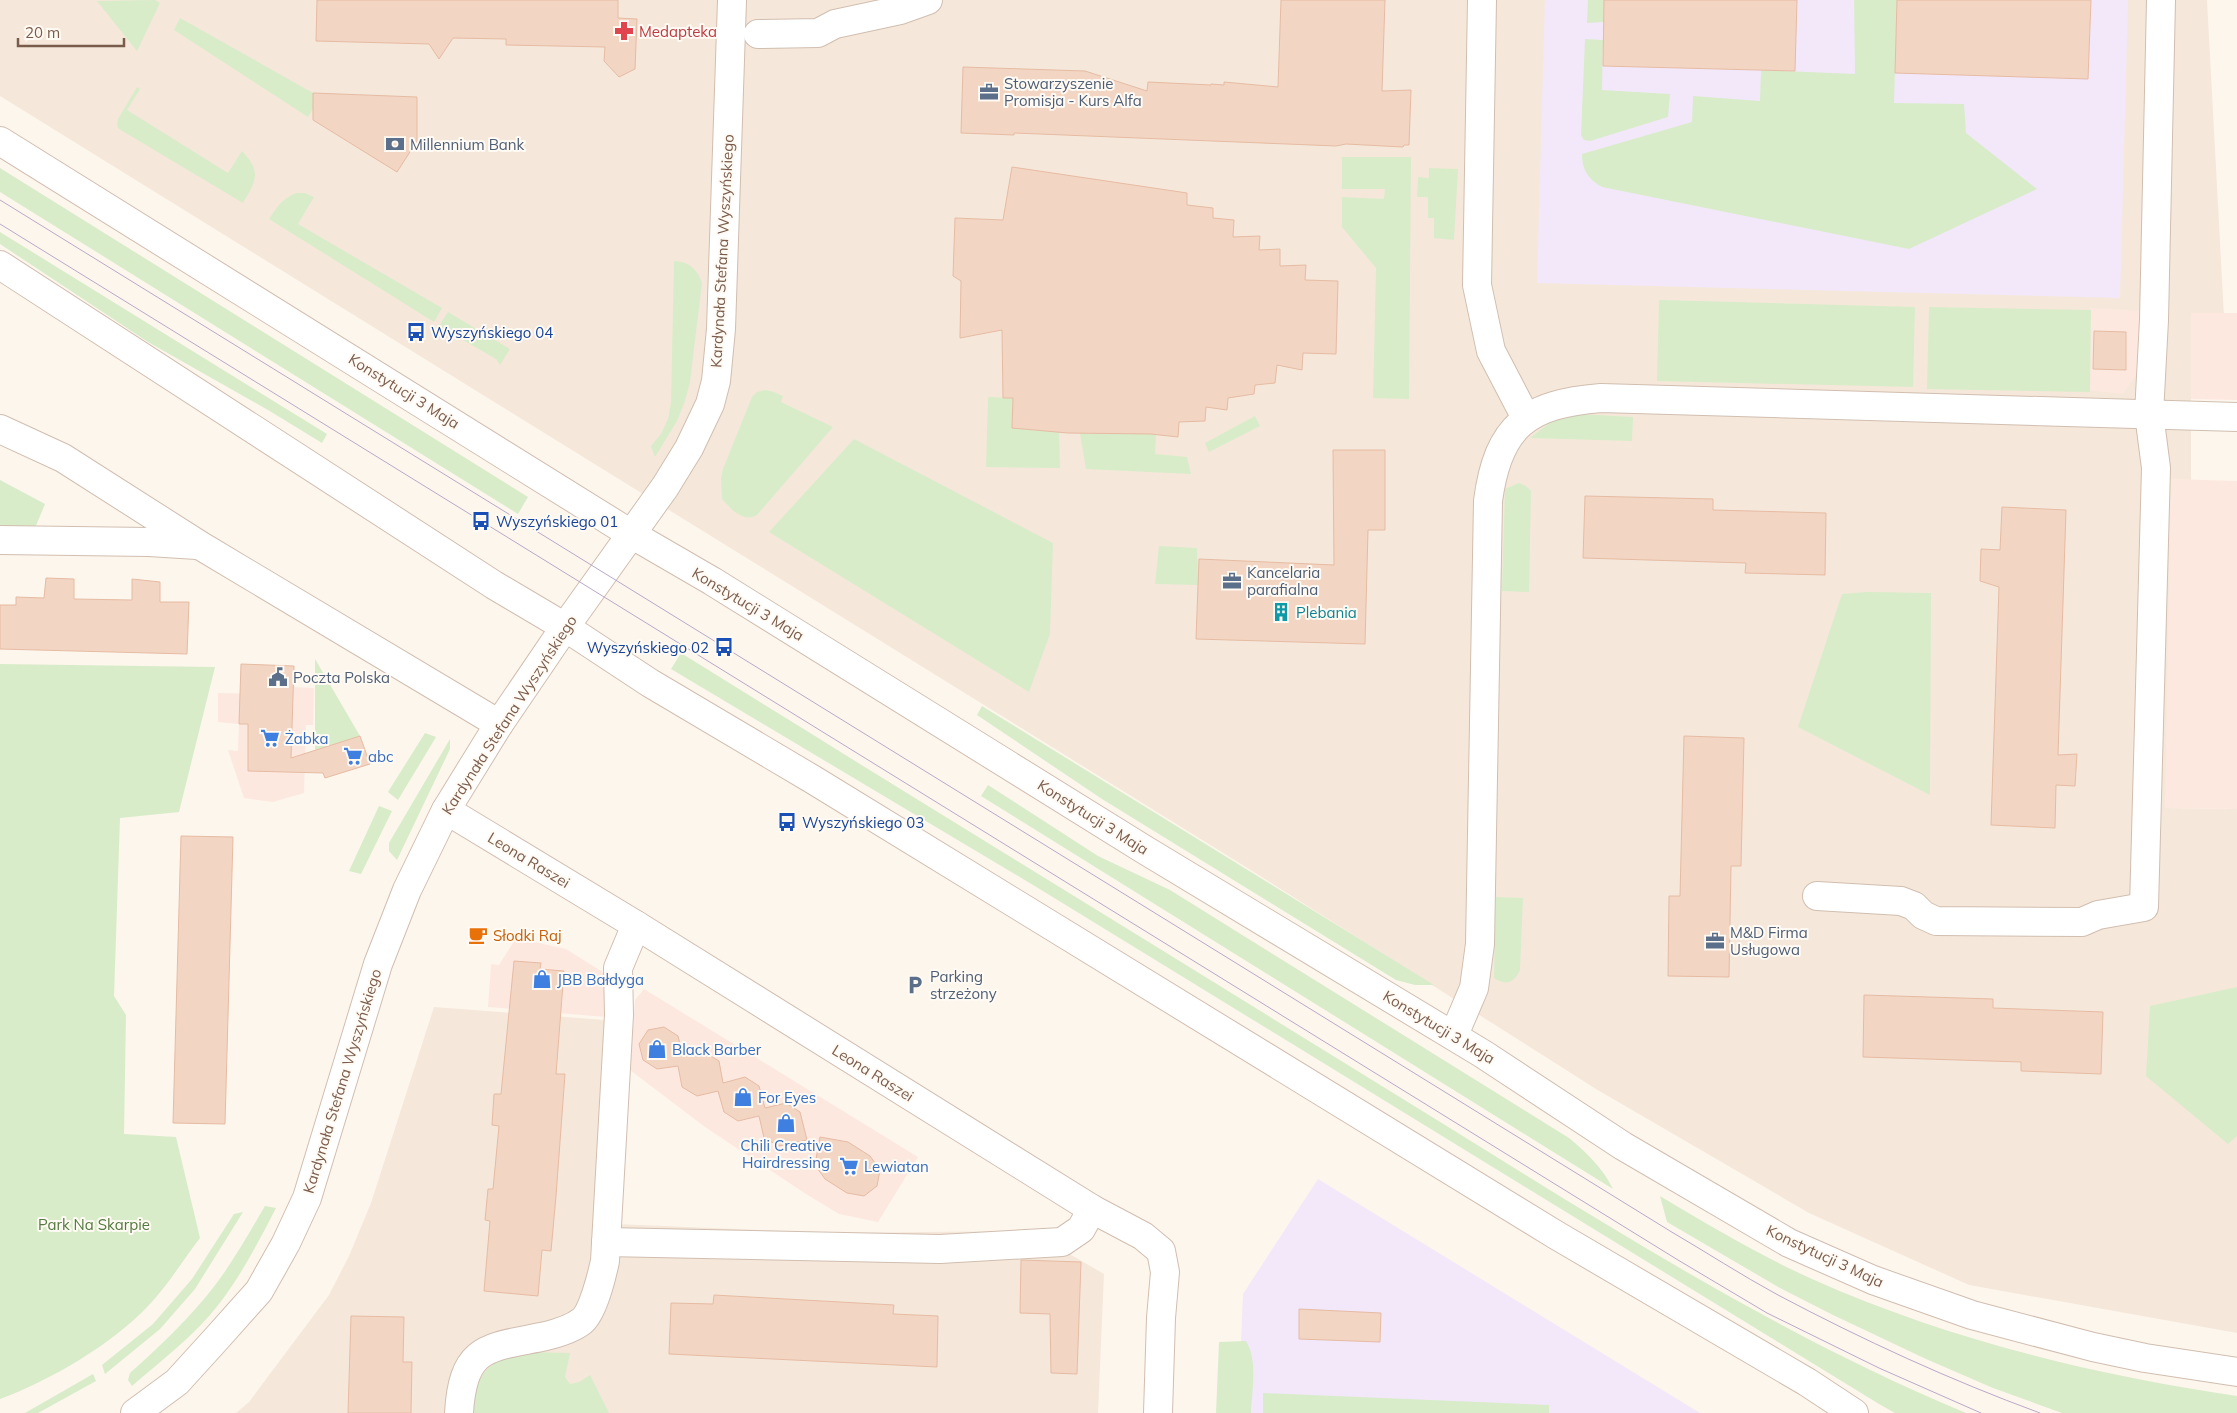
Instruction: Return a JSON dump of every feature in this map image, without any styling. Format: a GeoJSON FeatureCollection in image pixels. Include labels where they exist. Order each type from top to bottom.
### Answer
{"type":"FeatureCollection","features":[{"type":"Feature","properties":{"kind":"street","name":"Kardynała Stefana Wyszyńskiego"},"geometry":{"type":"LineString","coordinates":[[135,1413],[177,1382],[259,1291],[286,1242],[307,1198],[378,964],[407,890],[446,810],[500,724],[565,627],[665,487],[690,448],[710,404],[716,381],[721,329],[732,0]]}},
{"type":"Feature","properties":{"kind":"street"},"geometry":{"type":"LineString","coordinates":[[758,34],[818,33],[835,24],[900,10],[928,0]]}},
{"type":"Feature","properties":{"kind":"street"},"geometry":{"type":"LineString","coordinates":[[1482,0],[1477,285],[1491,351],[1526,418]]}},
{"type":"Feature","properties":{"kind":"street"},"geometry":{"type":"LineString","coordinates":[[1817,896],[1901,901],[1914,906],[1924,915],[1936,921],[2082,922],[2098,915],[2144,907],[2156,468],[2149,414],[2154,320],[2161,0]]}},
{"type":"Feature","properties":{"kind":"street","name":"Konstytucji 3 Maja"},"geometry":{"type":"LineString","coordinates":[[0,141],[630,534],[745,602],[1145,850],[1454,1035],[1623,1146],[1772,1234],[1873,1280],[1972,1315],[2033,1332],[2145,1358],[2237,1372]]}},
{"type":"Feature","properties":{"kind":"street"},"geometry":{"type":"LineString","coordinates":[[0,265],[494,585],[565,627],[650,683],[812,779],[1556,1235],[1807,1382],[1854,1413]]}},
{"type":"Feature","properties":{"kind":"street"},"geometry":{"type":"LineString","coordinates":[[1454,1035],[1474,988],[1480,944],[1488,500],[1494,468],[1502,449],[1526,418],[1543,408],[1559,403],[1601,398],[2237,417]]}},
{"type":"Feature","properties":{"kind":"street"},"geometry":{"type":"LineString","coordinates":[[0,429],[63,458],[201,546],[500,724]]}},
{"type":"Feature","properties":{"kind":"street"},"geometry":{"type":"LineString","coordinates":[[0,540],[149,542],[201,546]]}},
{"type":"Feature","properties":{"kind":"street","name":"Leona Raszei"},"geometry":{"type":"LineString","coordinates":[[446,810],[636,925],[1092,1209],[1143,1236],[1161,1251],[1165,1272],[1161,1318],[1158,1413]]}},
{"type":"Feature","properties":{"kind":"street"},"geometry":{"type":"LineString","coordinates":[[459,1413],[463,1378],[467,1369],[482,1353],[497,1345],[560,1332],[583,1320],[600,1287],[606,1242],[619,1015],[618,968],[636,925]]}},
{"type":"Feature","properties":{"kind":"street"},"geometry":{"type":"LineString","coordinates":[[606,1242],[940,1249],[1062,1242],[1081,1229],[1088,1220],[1092,1209]]}},
{"type":"Feature","properties":{"kind":"shaded area"},"geometry":{"type":"Polygon","coordinates":[[[0,0],[2207,0],[2224,316],[2191,399],[2191,480],[2165,808],[2237,809],[2237,1333],[1969,1285],[1809,1213],[1596,1089],[1249,869],[0,96],[0,0]]]}},
{"type":"Feature","properties":{"kind":"shaded area"},"geometry":{"type":"Polygon","coordinates":[[[1545,0],[2128,0],[2120,298],[1537,283],[1545,0]]]}},
{"type":"Feature","properties":{"kind":"shaded area"},"geometry":{"type":"Polygon","coordinates":[[[2090,308],[2141,311],[2139,370],[2123,394],[2088,390],[2090,308]]]}},
{"type":"Feature","properties":{"kind":"shaded area"},"geometry":{"type":"Polygon","coordinates":[[[2191,313],[2237,313],[2237,400],[2191,399],[2191,313]]]}},
{"type":"Feature","properties":{"kind":"shaded area"},"geometry":{"type":"Polygon","coordinates":[[[2171,479],[2237,481],[2237,809],[2165,808],[2171,479]]]}},
{"type":"Feature","properties":{"kind":"shaded area"},"geometry":{"type":"Polygon","coordinates":[[[270,686],[314,688],[313,725],[306,725],[304,793],[273,802],[244,798],[228,750],[238,751],[239,724],[218,722],[218,693],[269,694],[270,686]]]}},
{"type":"Feature","properties":{"kind":"shaded area"},"geometry":{"type":"Polygon","coordinates":[[[516,938],[566,949],[609,976],[606,1017],[488,1007],[491,964],[499,965],[516,938]]]}},
{"type":"Feature","properties":{"kind":"shaded area"},"geometry":{"type":"Polygon","coordinates":[[[644,989],[918,1157],[878,1222],[839,1214],[806,1194],[705,1127],[630,1070],[635,1000],[644,989]]]}},
{"type":"Feature","properties":{"kind":"shaded area"},"geometry":{"type":"Polygon","coordinates":[[[434,1007],[605,1020],[593,1223],[831,1233],[1030,1231],[1104,1274],[1098,1413],[236,1413],[249,1402],[329,1295],[349,1256],[371,1203],[434,1007]]]}},
{"type":"Feature","properties":{"kind":"shaded area"},"geometry":{"type":"Polygon","coordinates":[[[1318,1179],[1700,1413],[1238,1413],[1243,1294],[1318,1179]]]}},
{"type":"Feature","properties":{"kind":"green space"},"geometry":{"type":"Polygon","coordinates":[[[155,0],[160,3],[137,51],[97,1],[155,0]]]}},
{"type":"Feature","properties":{"kind":"green space"},"geometry":{"type":"Polygon","coordinates":[[[1588,0],[1604,0],[1604,22],[1587,23],[1588,0]]]}},
{"type":"Feature","properties":{"kind":"green space"},"geometry":{"type":"Polygon","coordinates":[[[1854,0],[1897,0],[1894,103],[1964,104],[1966,133],[2037,189],[1909,249],[1602,187],[1593,181],[1587,173],[1583,165],[1582,154],[1692,122],[1693,96],[1760,101],[1761,70],[1855,74],[1854,0]]]}},
{"type":"Feature","properties":{"kind":"green space"},"geometry":{"type":"Polygon","coordinates":[[[180,18],[313,93],[313,109],[308,117],[174,30],[180,18]]]}},
{"type":"Feature","properties":{"kind":"green space"},"geometry":{"type":"Polygon","coordinates":[[[1585,39],[1603,40],[1602,90],[1670,94],[1668,117],[1590,141],[1584,140],[1581,135],[1585,39]]]}},
{"type":"Feature","properties":{"kind":"green space"},"geometry":{"type":"Polygon","coordinates":[[[137,87],[140,89],[127,110],[228,173],[242,151],[255,171],[254,182],[243,203],[119,129],[117,126],[118,119],[137,87]]]}},
{"type":"Feature","properties":{"kind":"green space"},"geometry":{"type":"Polygon","coordinates":[[[1342,157],[1411,157],[1409,399],[1373,398],[1376,268],[1342,227],[1342,197],[1384,199],[1385,189],[1342,189],[1342,157]]]}},
{"type":"Feature","properties":{"kind":"green space"},"geometry":{"type":"Polygon","coordinates":[[[0,168],[528,497],[518,514],[0,192],[0,168]]]}},
{"type":"Feature","properties":{"kind":"green space"},"geometry":{"type":"Polygon","coordinates":[[[1429,168],[1458,169],[1454,240],[1434,238],[1434,218],[1428,218],[1428,197],[1417,197],[1418,177],[1429,178],[1429,168]]]}},
{"type":"Feature","properties":{"kind":"green space"},"geometry":{"type":"Polygon","coordinates":[[[296,193],[305,193],[314,197],[298,224],[442,308],[434,322],[269,219],[283,201],[296,193]]]}},
{"type":"Feature","properties":{"kind":"green space"},"geometry":{"type":"Polygon","coordinates":[[[0,232],[327,434],[322,443],[148,342],[0,244],[0,232]]]}},
{"type":"Feature","properties":{"kind":"green space"},"geometry":{"type":"Polygon","coordinates":[[[674,261],[688,264],[692,267],[698,273],[702,283],[690,382],[685,401],[677,421],[655,457],[651,446],[661,434],[668,419],[671,403],[674,261]]]}},
{"type":"Feature","properties":{"kind":"green space"},"geometry":{"type":"Polygon","coordinates":[[[1659,300],[1915,307],[1913,387],[1657,381],[1659,300]]]}},
{"type":"Feature","properties":{"kind":"green space"},"geometry":{"type":"Polygon","coordinates":[[[1929,307],[2091,310],[2090,392],[1927,389],[1929,307]]]}},
{"type":"Feature","properties":{"kind":"green space"},"geometry":{"type":"Polygon","coordinates":[[[448,312],[510,349],[500,365],[496,359],[439,326],[448,312]]]}},
{"type":"Feature","properties":{"kind":"green space"},"geometry":{"type":"Polygon","coordinates":[[[765,390],[783,396],[781,402],[833,427],[757,515],[747,517],[738,514],[722,499],[721,479],[723,469],[752,397],[757,392],[765,390]]]}},
{"type":"Feature","properties":{"kind":"green space"},"geometry":{"type":"Polygon","coordinates":[[[988,397],[1013,398],[1012,428],[1035,422],[1035,431],[1037,430],[1038,422],[1059,431],[1060,468],[986,467],[988,397]]]}},
{"type":"Feature","properties":{"kind":"green space"},"geometry":{"type":"Polygon","coordinates":[[[1578,414],[1633,417],[1632,441],[1530,438],[1551,422],[1578,414]]]}},
{"type":"Feature","properties":{"kind":"green space"},"geometry":{"type":"Polygon","coordinates":[[[1255,416],[1260,426],[1209,452],[1205,443],[1255,416]]]}},
{"type":"Feature","properties":{"kind":"green space"},"geometry":{"type":"Polygon","coordinates":[[[1128,426],[1128,434],[1131,434],[1131,426],[1153,427],[1153,434],[1156,435],[1155,454],[1187,457],[1191,474],[1086,469],[1080,433],[1110,433],[1128,426]]]}},
{"type":"Feature","properties":{"kind":"green space"},"geometry":{"type":"Polygon","coordinates":[[[854,439],[1053,543],[1050,634],[1029,692],[769,532],[854,439]]]}},
{"type":"Feature","properties":{"kind":"green space"},"geometry":{"type":"Polygon","coordinates":[[[0,480],[45,504],[35,528],[0,526],[0,480]]]}},
{"type":"Feature","properties":{"kind":"green space"},"geometry":{"type":"Polygon","coordinates":[[[1519,483],[1531,491],[1529,592],[1502,591],[1505,489],[1519,483]]]}},
{"type":"Feature","properties":{"kind":"green space"},"geometry":{"type":"Polygon","coordinates":[[[1159,546],[1197,548],[1198,585],[1155,584],[1159,546]]]}},
{"type":"Feature","properties":{"kind":"green space"},"geometry":{"type":"Polygon","coordinates":[[[1867,592],[1931,593],[1930,795],[1798,727],[1842,594],[1867,592]]]}},
{"type":"Feature","properties":{"kind":"green space"},"geometry":{"type":"Polygon","coordinates":[[[681,653],[1530,1178],[1672,1263],[1816,1343],[1966,1413],[1895,1413],[1879,1404],[1038,888],[671,669],[681,653]]]}},
{"type":"Feature","properties":{"kind":"green space"},"geometry":{"type":"Polygon","coordinates":[[[315,659],[360,736],[315,750],[315,659]]]}},
{"type":"Feature","properties":{"kind":"green space","name":"Park Na Skarpie"},"geometry":{"type":"Polygon","coordinates":[[[0,664],[215,667],[179,812],[120,818],[114,996],[126,1015],[124,1134],[176,1137],[200,1238],[156,1297],[117,1334],[59,1372],[0,1399],[0,664]]]}},
{"type":"Feature","properties":{"kind":"green space"},"geometry":{"type":"Polygon","coordinates":[[[982,706],[1434,985],[1415,985],[1396,980],[1102,799],[977,715],[982,706]]]}},
{"type":"Feature","properties":{"kind":"green space"},"geometry":{"type":"Polygon","coordinates":[[[425,733],[436,737],[398,800],[388,792],[425,733]]]}},
{"type":"Feature","properties":{"kind":"green space"},"geometry":{"type":"Polygon","coordinates":[[[450,739],[450,749],[397,860],[389,851],[389,843],[450,739]]]}},
{"type":"Feature","properties":{"kind":"green space"},"geometry":{"type":"Polygon","coordinates":[[[988,785],[1098,856],[1170,890],[1569,1138],[1594,1161],[1613,1189],[981,796],[988,785]]]}},
{"type":"Feature","properties":{"kind":"green space"},"geometry":{"type":"Polygon","coordinates":[[[379,806],[392,811],[361,874],[349,871],[379,806]]]}},
{"type":"Feature","properties":{"kind":"green space"},"geometry":{"type":"Polygon","coordinates":[[[1496,897],[1523,898],[1520,970],[1515,978],[1509,982],[1502,982],[1494,978],[1496,897]]]}},
{"type":"Feature","properties":{"kind":"green space"},"geometry":{"type":"Polygon","coordinates":[[[2237,987],[2237,1136],[2228,1144],[2146,1076],[2150,1006],[2237,987]]]}},
{"type":"Feature","properties":{"kind":"green space"},"geometry":{"type":"Polygon","coordinates":[[[1660,1196],[1716,1229],[1812,1279],[1915,1320],[1968,1337],[2074,1366],[2237,1396],[2237,1413],[2062,1413],[1993,1388],[1926,1359],[1780,1288],[1667,1222],[1660,1196]]]}},
{"type":"Feature","properties":{"kind":"green space"},"geometry":{"type":"Polygon","coordinates":[[[265,1206],[276,1208],[243,1269],[219,1304],[188,1337],[132,1386],[128,1380],[130,1373],[159,1347],[213,1288],[265,1206]]]}},
{"type":"Feature","properties":{"kind":"green space"},"geometry":{"type":"Polygon","coordinates":[[[243,1212],[195,1289],[160,1329],[105,1374],[102,1365],[153,1324],[192,1279],[234,1214],[243,1212]]]}},
{"type":"Feature","properties":{"kind":"green space"},"geometry":{"type":"Polygon","coordinates":[[[1246,1341],[1250,1349],[1253,1366],[1251,1413],[1216,1413],[1219,1342],[1246,1341]]]}},
{"type":"Feature","properties":{"kind":"green space"},"geometry":{"type":"Polygon","coordinates":[[[527,1352],[570,1353],[565,1377],[570,1384],[579,1382],[590,1375],[609,1413],[466,1413],[480,1379],[493,1364],[513,1355],[527,1352]]]}},
{"type":"Feature","properties":{"kind":"green space"},"geometry":{"type":"Polygon","coordinates":[[[93,1374],[96,1381],[38,1413],[25,1413],[93,1374]]]}},
{"type":"Feature","properties":{"kind":"green space"},"geometry":{"type":"Polygon","coordinates":[[[1263,1393],[1549,1405],[1549,1413],[1263,1413],[1263,1393]]]}},
{"type":"Feature","properties":{"kind":"building"},"geometry":{"type":"Polygon","coordinates":[[[317,0],[618,0],[618,18],[637,19],[635,69],[619,77],[604,61],[605,47],[506,45],[506,39],[453,38],[439,59],[429,44],[316,41],[317,0]]]}},
{"type":"Feature","properties":{"kind":"building"},"geometry":{"type":"Polygon","coordinates":[[[1281,0],[1385,0],[1382,91],[1411,90],[1409,145],[1404,145],[1403,147],[1346,144],[1336,146],[1014,133],[1014,135],[961,133],[963,67],[1085,71],[1147,91],[1148,82],[1224,85],[1224,82],[1278,87],[1281,0]]]}},
{"type":"Feature","properties":{"kind":"building"},"geometry":{"type":"Polygon","coordinates":[[[1604,0],[1797,0],[1795,71],[1603,66],[1604,0]]]}},
{"type":"Feature","properties":{"kind":"building"},"geometry":{"type":"Polygon","coordinates":[[[1897,0],[2091,0],[2088,79],[1895,73],[1897,0]]]}},
{"type":"Feature","properties":{"kind":"building"},"geometry":{"type":"Polygon","coordinates":[[[313,93],[417,97],[417,141],[397,172],[313,120],[313,93]]]}},
{"type":"Feature","properties":{"kind":"building"},"geometry":{"type":"Polygon","coordinates":[[[1012,167],[1187,193],[1187,205],[1213,208],[1213,218],[1234,220],[1233,237],[1260,236],[1259,250],[1280,249],[1280,266],[1306,265],[1305,280],[1338,281],[1336,354],[1303,353],[1302,370],[1277,365],[1275,383],[1255,385],[1254,394],[1228,398],[1227,410],[1206,407],[1205,421],[1179,422],[1178,437],[1151,434],[1068,433],[1012,428],[1013,398],[1003,398],[1002,330],[960,338],[961,281],[953,276],[955,218],[1003,220],[1012,167]]]}},
{"type":"Feature","properties":{"kind":"building"},"geometry":{"type":"Polygon","coordinates":[[[2094,331],[2126,332],[2126,370],[2093,369],[2094,331]]]}},
{"type":"Feature","properties":{"kind":"building","name":"Plebania"},"geometry":{"type":"Polygon","coordinates":[[[1333,450],[1385,450],[1385,530],[1368,530],[1365,644],[1196,639],[1199,559],[1334,565],[1333,450]]]}},
{"type":"Feature","properties":{"kind":"building"},"geometry":{"type":"Polygon","coordinates":[[[1585,496],[1713,499],[1713,510],[1826,513],[1825,575],[1745,573],[1746,563],[1583,558],[1585,496]]]}},
{"type":"Feature","properties":{"kind":"building"},"geometry":{"type":"Polygon","coordinates":[[[2002,507],[2066,510],[2058,755],[2077,754],[2075,786],[2056,785],[2055,828],[1991,825],[1999,587],[1980,581],[1981,549],[2000,550],[2002,507]]]}},
{"type":"Feature","properties":{"kind":"building"},"geometry":{"type":"Polygon","coordinates":[[[46,578],[74,579],[74,599],[132,600],[132,579],[160,582],[160,602],[189,602],[187,654],[0,649],[0,605],[16,605],[16,597],[44,598],[46,578]]]}},
{"type":"Feature","properties":{"kind":"building"},"geometry":{"type":"Polygon","coordinates":[[[241,664],[294,666],[291,758],[360,736],[370,764],[325,778],[323,773],[248,771],[248,724],[239,724],[241,664]]]}},
{"type":"Feature","properties":{"kind":"building"},"geometry":{"type":"Polygon","coordinates":[[[1684,736],[1744,738],[1741,866],[1731,866],[1729,977],[1668,976],[1669,896],[1680,896],[1684,736]]]}},
{"type":"Feature","properties":{"kind":"building"},"geometry":{"type":"Polygon","coordinates":[[[181,836],[233,837],[225,1124],[173,1123],[181,836]]]}},
{"type":"Feature","properties":{"kind":"building"},"geometry":{"type":"Polygon","coordinates":[[[514,961],[541,963],[540,969],[564,971],[556,1074],[565,1074],[556,1196],[551,1251],[542,1250],[538,1296],[484,1291],[490,1221],[485,1220],[488,1189],[493,1189],[499,1126],[492,1125],[494,1094],[501,1094],[514,961]]]}},
{"type":"Feature","properties":{"kind":"building"},"geometry":{"type":"Polygon","coordinates":[[[1864,995],[1993,999],[1993,1008],[2103,1012],[2101,1074],[2021,1071],[2021,1062],[1863,1057],[1864,995]]]}},
{"type":"Feature","properties":{"kind":"building"},"geometry":{"type":"Polygon","coordinates":[[[664,1027],[678,1036],[683,1056],[704,1052],[719,1061],[723,1083],[745,1077],[759,1086],[765,1108],[786,1103],[800,1112],[807,1140],[779,1146],[764,1138],[759,1116],[738,1121],[724,1112],[718,1091],[697,1096],[682,1087],[678,1066],[657,1069],[643,1060],[639,1044],[648,1030],[664,1027]]]}},
{"type":"Feature","properties":{"kind":"building"},"geometry":{"type":"Polygon","coordinates":[[[820,1137],[848,1142],[870,1156],[880,1170],[877,1186],[864,1196],[847,1193],[825,1179],[815,1165],[820,1137]]]}},
{"type":"Feature","properties":{"kind":"building"},"geometry":{"type":"Polygon","coordinates":[[[1021,1260],[1081,1262],[1077,1374],[1051,1373],[1050,1314],[1020,1313],[1021,1260]]]}},
{"type":"Feature","properties":{"kind":"building"},"geometry":{"type":"Polygon","coordinates":[[[714,1295],[894,1305],[893,1314],[938,1316],[937,1367],[669,1354],[671,1303],[713,1304],[714,1295]]]}},
{"type":"Feature","properties":{"kind":"building"},"geometry":{"type":"Polygon","coordinates":[[[1299,1309],[1381,1313],[1380,1342],[1299,1339],[1299,1309]]]}},
{"type":"Feature","properties":{"kind":"building"},"geometry":{"type":"Polygon","coordinates":[[[351,1316],[404,1317],[403,1362],[412,1362],[411,1413],[348,1413],[351,1316]]]}},
{"type":"Feature","properties":{"kind":"tram line"},"geometry":{"type":"LineString","coordinates":[[0,200],[1737,1271],[1778,1295],[1842,1328],[1940,1373],[2040,1413]]}},
{"type":"Feature","properties":{"kind":"tram line"},"geometry":{"type":"LineString","coordinates":[[0,224],[1678,1260],[1767,1313],[1879,1368],[1981,1413]]}},
{"type":"Feature","properties":{"kind":"place","name":"Medapteka"},"geometry":{"type":"Point","coordinates":[624,31]}},
{"type":"Feature","properties":{"kind":"place","name":"Stowarzyszenie Promisja - Kurs Alfa"},"geometry":{"type":"Point","coordinates":[989,92]}},
{"type":"Feature","properties":{"kind":"place","name":"Millennium Bank"},"geometry":{"type":"Point","coordinates":[395,144]}},
{"type":"Feature","properties":{"kind":"place","name":"Wyszyńskiego 04"},"geometry":{"type":"Point","coordinates":[416,332]}},
{"type":"Feature","properties":{"kind":"place","name":"Wyszyńskiego 01"},"geometry":{"type":"Point","coordinates":[481,521]}},
{"type":"Feature","properties":{"kind":"place","name":"Kancelaria parafialna"},"geometry":{"type":"Point","coordinates":[1232,581]}},
{"type":"Feature","properties":{"kind":"place","name":"Plebania"},"geometry":{"type":"Point","coordinates":[1281,612]}},
{"type":"Feature","properties":{"kind":"place","name":"Wyszyńskiego 02"},"geometry":{"type":"Point","coordinates":[724,647]}},
{"type":"Feature","properties":{"kind":"place","name":"Poczta Polska"},"geometry":{"type":"Point","coordinates":[278,677]}},
{"type":"Feature","properties":{"kind":"place","name":"Żabka"},"geometry":{"type":"Point","coordinates":[270,738]}},
{"type":"Feature","properties":{"kind":"place","name":"abc"},"geometry":{"type":"Point","coordinates":[353,756]}},
{"type":"Feature","properties":{"kind":"place","name":"Wyszyńskiego 03"},"geometry":{"type":"Point","coordinates":[787,822]}},
{"type":"Feature","properties":{"kind":"place","name":"Słodki Raj"},"geometry":{"type":"Point","coordinates":[478,935]}},
{"type":"Feature","properties":{"kind":"place","name":"M&D Firma Usługowa"},"geometry":{"type":"Point","coordinates":[1715,941]}},
{"type":"Feature","properties":{"kind":"place","name":"JBB Bałdyga"},"geometry":{"type":"Point","coordinates":[542,979]}},
{"type":"Feature","properties":{"kind":"place","name":"Parking strzeżony"},"geometry":{"type":"Point","coordinates":[915,985]}},
{"type":"Feature","properties":{"kind":"place","name":"Black Barber"},"geometry":{"type":"Point","coordinates":[657,1049]}},
{"type":"Feature","properties":{"kind":"place","name":"For Eyes"},"geometry":{"type":"Point","coordinates":[743,1097]}},
{"type":"Feature","properties":{"kind":"place","name":"Chili Creative Hairdressing"},"geometry":{"type":"Point","coordinates":[786,1123]}},
{"type":"Feature","properties":{"kind":"place","name":"Lewiatan"},"geometry":{"type":"Point","coordinates":[849,1166]}}]}
